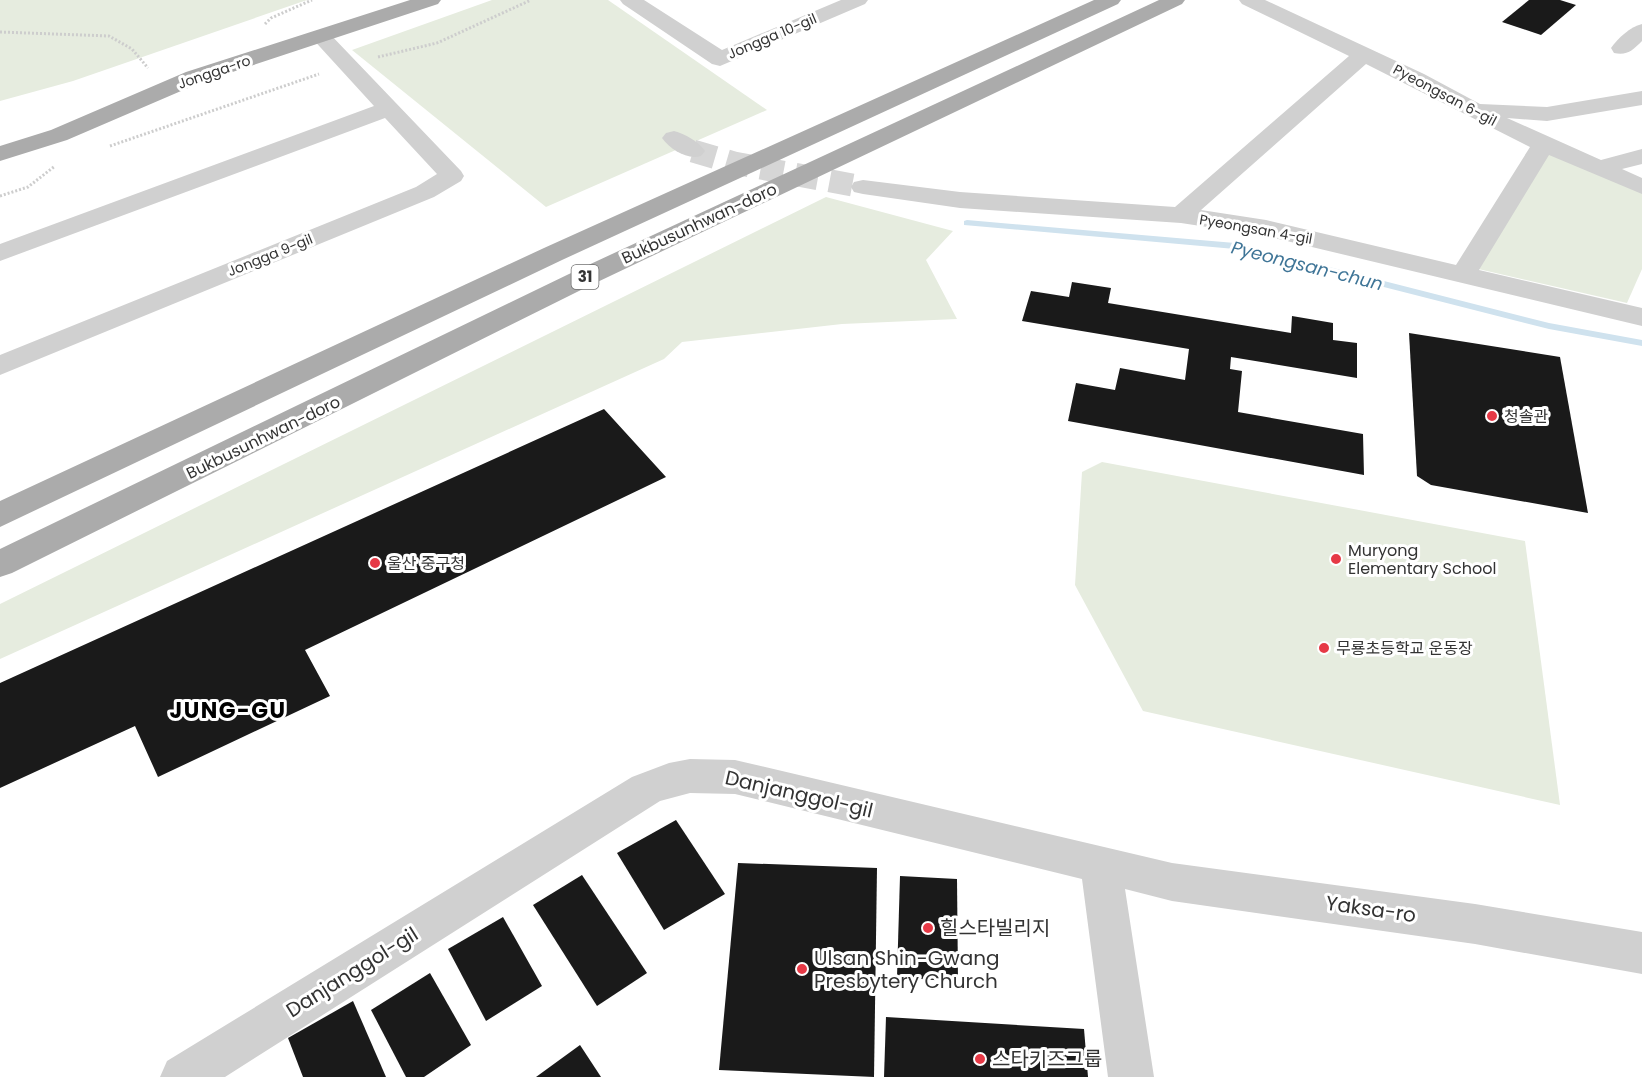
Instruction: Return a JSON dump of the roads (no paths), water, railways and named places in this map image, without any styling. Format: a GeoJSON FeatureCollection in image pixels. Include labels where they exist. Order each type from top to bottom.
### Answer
{"type":"FeatureCollection","features":[{"type":"Feature","properties":{"kind":"main road","name":"Jongga-ro"},"geometry":{"type":"LineString","coordinates":[[0,153],[59,135],[194,77],[431,0]]}},
{"type":"Feature","properties":{"kind":"main road"},"geometry":{"type":"LineString","coordinates":[[0,496],[324,343],[735,157],[1110,0]]}},
{"type":"Feature","properties":{"kind":"main road","name":"Bukbusunhwan-doro"},"geometry":{"type":"LineString","coordinates":[[0,515],[553,254],[904,96],[1110,0]]}},
{"type":"Feature","properties":{"kind":"main road"},"geometry":{"type":"LineString","coordinates":[[0,588],[591,292],[936,124],[1170,2]]}},
{"type":"Feature","properties":{"kind":"main road","name":"Bukbusunhwan-doro"},"geometry":{"type":"LineString","coordinates":[[0,564],[579,280],[1170,2]]}},
{"type":"Feature","properties":{"kind":"street"},"geometry":{"type":"LineString","coordinates":[[805,0],[826,12]]}},
{"type":"Feature","properties":{"kind":"street","name":"Jongga 10-gil"},"geometry":{"type":"LineString","coordinates":[[642,2],[720,58],[858,0]]}},
{"type":"Feature","properties":{"kind":"street","name":"Pyeongsan 6-gil"},"geometry":{"type":"LineString","coordinates":[[1249,0],[1416,79],[1511,130],[1642,187]]}},
{"type":"Feature","properties":{"kind":"street"},"geometry":{"type":"LineString","coordinates":[[1622,48],[1642,30]]}},
{"type":"Feature","properties":{"kind":"street","name":"Jongga 9-gil"},"geometry":{"type":"LineString","coordinates":[[0,366],[425,192],[452,176],[321,36]]}},
{"type":"Feature","properties":{"kind":"street"},"geometry":{"type":"LineString","coordinates":[[1181,215],[1364,54]]}},
{"type":"Feature","properties":{"kind":"street"},"geometry":{"type":"LineString","coordinates":[[1471,109],[1547,114],[1642,98]]}},
{"type":"Feature","properties":{"kind":"street"},"geometry":{"type":"LineString","coordinates":[[0,254],[388,108]]}},
{"type":"Feature","properties":{"kind":"street"},"geometry":{"type":"LineString","coordinates":[[1463,275],[1544,144]]}},
{"type":"Feature","properties":{"kind":"street"},"geometry":{"type":"LineString","coordinates":[[1601,168],[1642,156]]}},
{"type":"Feature","properties":{"kind":"street","name":"Pyeongsan 4-gil"},"geometry":{"type":"LineString","coordinates":[[863,187],[960,200],[1181,215],[1266,228],[1642,317]]}},
{"type":"Feature","properties":{"kind":"street","name":"Danjanggol-gil"},"geometry":{"type":"LineString","coordinates":[[183,1077],[646,789],[670,778],[700,774],[735,777],[1101,866]]}},
{"type":"Feature","properties":{"kind":"street"},"geometry":{"type":"LineString","coordinates":[[1101,866],[1131,1077]]}},
{"type":"Feature","properties":{"kind":"street","name":"Yaksa-ro"},"geometry":{"type":"LineString","coordinates":[[1101,866],[1172,882],[1475,924],[1642,953]]}},
{"type":"Feature","properties":{"kind":"waterway","name":"Pyeongsan-chun"},"geometry":{"type":"LineString","coordinates":[[967,223],[1235,246],[1549,326],[1642,343]]}},
{"type":"Feature","properties":{"kind":"tunnel"},"geometry":{"type":"LineString","coordinates":[[693,151],[734,163],[863,187]]}},
{"type":"Feature","properties":{"kind":"place","name":"청솔관"},"geometry":{"type":"Point","coordinates":[1492,416]}},
{"type":"Feature","properties":{"kind":"place","name":"Muryong Elementary School"},"geometry":{"type":"Point","coordinates":[1336,559]}},
{"type":"Feature","properties":{"kind":"place","name":"울산 중구청"},"geometry":{"type":"Point","coordinates":[375,563]}},
{"type":"Feature","properties":{"kind":"place","name":"무룡초등학교 운동장"},"geometry":{"type":"Point","coordinates":[1324,648]}},
{"type":"Feature","properties":{"kind":"place","name":"힐스타빌리지"},"geometry":{"type":"Point","coordinates":[928,928]}},
{"type":"Feature","properties":{"kind":"place","name":"Ulsan Shin-Gwang Presbytery Church"},"geometry":{"type":"Point","coordinates":[802,969]}},
{"type":"Feature","properties":{"kind":"place","name":"스타키즈그룹"},"geometry":{"type":"Point","coordinates":[980,1059]}},
{"type":"Feature","properties":{"kind":"district","name":"JUNG-GU"},"geometry":{"type":"Point","coordinates":[228,710]}}]}
